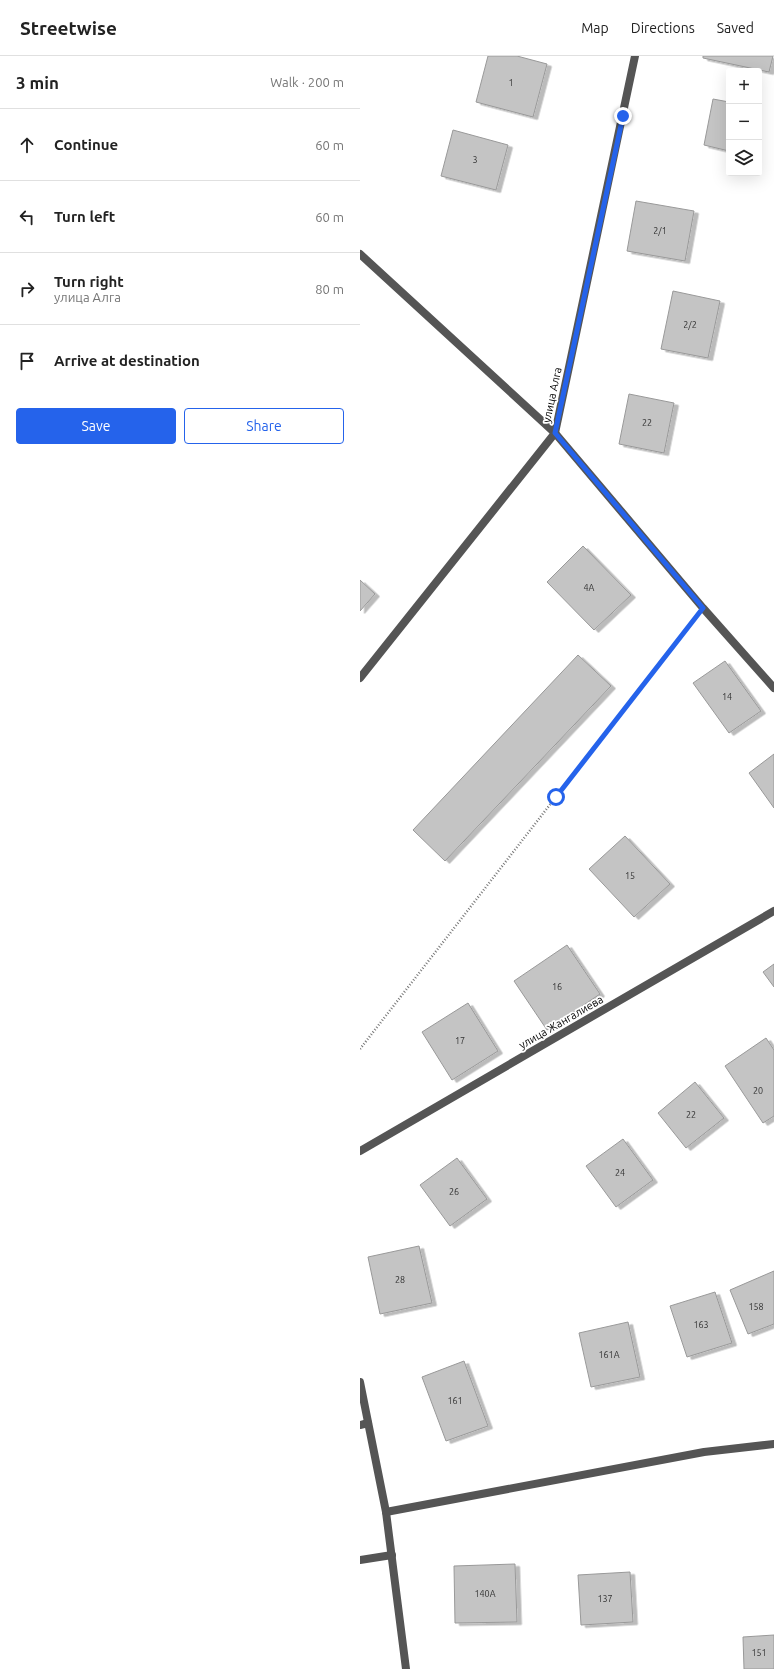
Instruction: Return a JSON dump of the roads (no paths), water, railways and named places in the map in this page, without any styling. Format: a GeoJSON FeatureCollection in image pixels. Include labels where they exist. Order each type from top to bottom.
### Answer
{"type":"FeatureCollection","features":[{"type":"Feature","properties":{"kind":"street","name":"улица Алга"},"geometry":{"type":"LineString","coordinates":[[360,678],[555,433],[635,56]]}},
{"type":"Feature","properties":{"kind":"street"},"geometry":{"type":"LineString","coordinates":[[360,254],[555,433],[703,608],[774,688]]}},
{"type":"Feature","properties":{"kind":"street","name":"улица Жангалиева"},"geometry":{"type":"LineString","coordinates":[[360,1151],[774,911]]}},
{"type":"Feature","properties":{"kind":"street"},"geometry":{"type":"LineString","coordinates":[[360,1382],[364,1424],[386,1512],[406,1669]]}},
{"type":"Feature","properties":{"kind":"street"},"geometry":{"type":"LineString","coordinates":[[386,1512],[704,1452],[774,1444]]}},
{"type":"Feature","properties":{"kind":"street"},"geometry":{"type":"LineString","coordinates":[[360,1560],[392,1555]]}}]}
